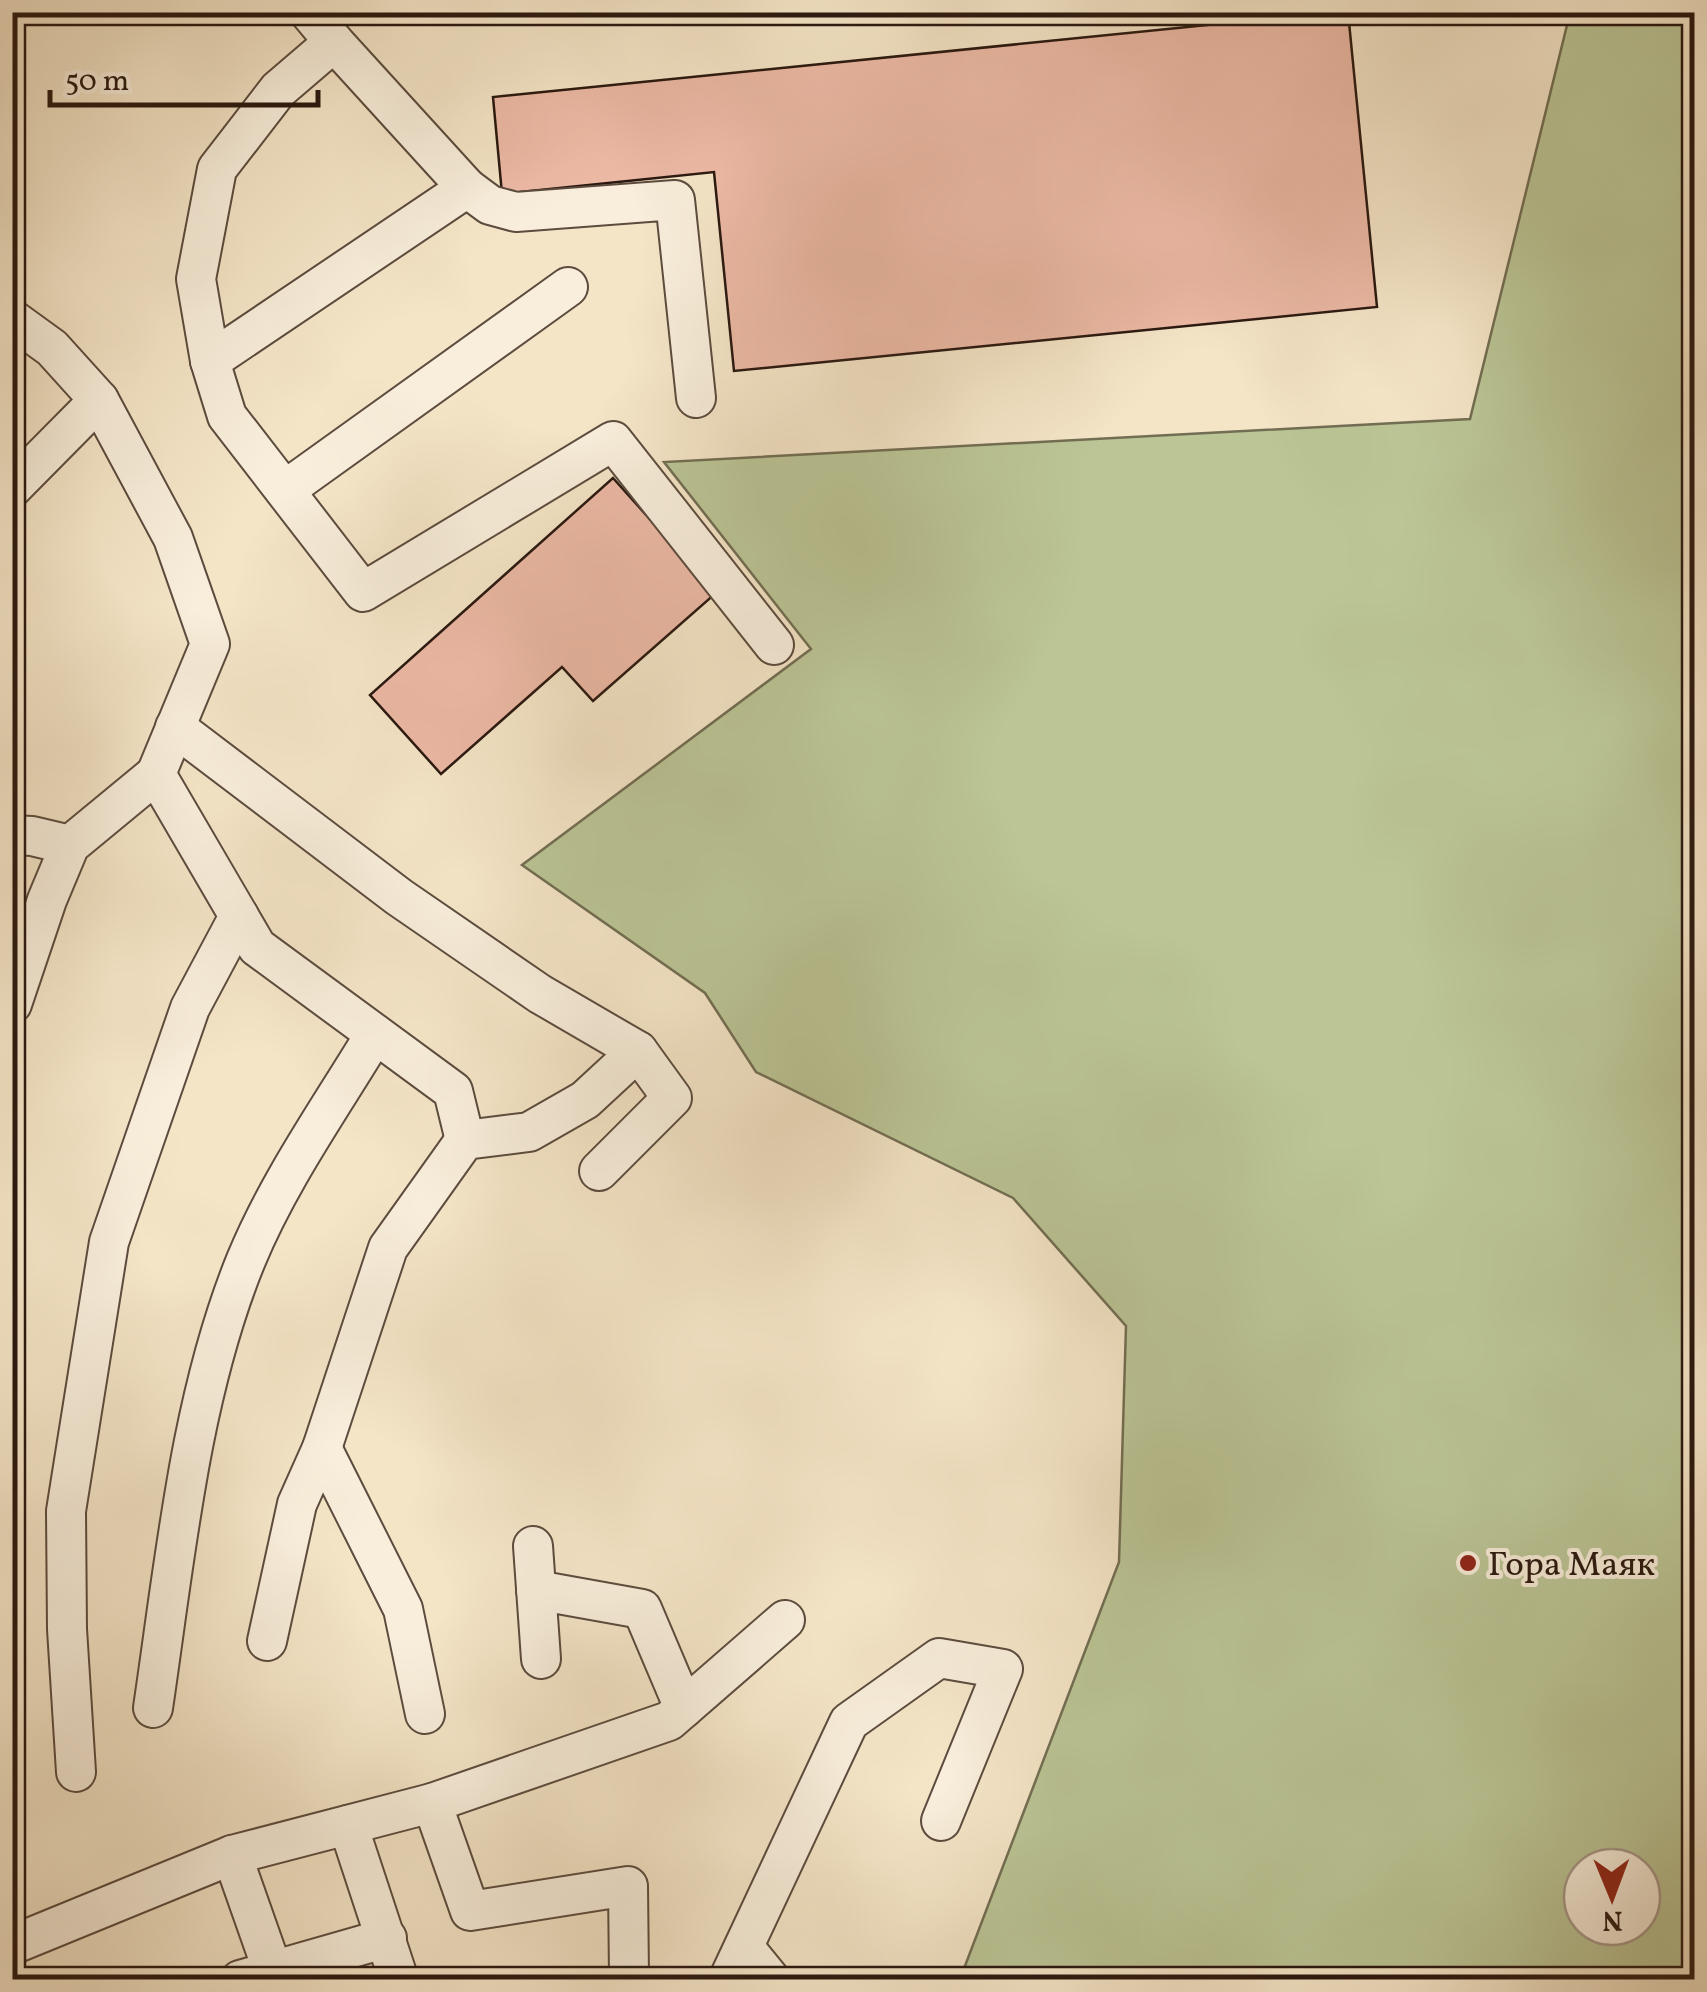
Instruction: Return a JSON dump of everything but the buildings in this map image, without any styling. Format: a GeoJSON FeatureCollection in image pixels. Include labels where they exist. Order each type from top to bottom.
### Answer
{"type":"FeatureCollection","features":[{"type":"Feature","properties":{"kind":"street"},"geometry":{"type":"LineString","coordinates":[[310,12],[467,188],[490,205],[516,212],[675,200],[696,398]]}},
{"type":"Feature","properties":{"kind":"street"},"geometry":{"type":"LineString","coordinates":[[334,42],[278,90],[217,169],[196,279],[210,361],[227,416],[364,592],[613,441],[774,645]]}},
{"type":"Feature","properties":{"kind":"street"},"geometry":{"type":"LineString","coordinates":[[210,361],[467,188]]}},
{"type":"Feature","properties":{"kind":"street"},"geometry":{"type":"LineString","coordinates":[[285,490],[568,287]]}},
{"type":"Feature","properties":{"kind":"street"},"geometry":{"type":"LineString","coordinates":[[12,320],[52,348],[99,400],[173,538],[210,644],[156,774],[70,845],[46,900],[12,1004]]}},
{"type":"Feature","properties":{"kind":"street"},"geometry":{"type":"LineString","coordinates":[[12,488],[99,400]]}},
{"type":"Feature","properties":{"kind":"street"},"geometry":{"type":"LineString","coordinates":[[176,726],[400,897],[540,994],[638,1051],[672,1098],[599,1171]]}},
{"type":"Feature","properties":{"kind":"street"},"geometry":{"type":"LineString","coordinates":[[156,774],[257,948],[454,1091],[465,1140]]}},
{"type":"Feature","properties":{"kind":"street"},"geometry":{"type":"LineString","coordinates":[[12,836],[32,836],[70,845]]}},
{"type":"Feature","properties":{"kind":"street"},"geometry":{"type":"LineString","coordinates":[[76,1772],[66,1511],[109,1242],[190,1008],[239,916]]}},
{"type":"Feature","properties":{"kind":"street"},"geometry":{"type":"LineString","coordinates":[[153,1708],[210,1362],[247,1258],[298,1160],[375,1034]]}},
{"type":"Feature","properties":{"kind":"street"},"geometry":{"type":"LineString","coordinates":[[267,1641],[297,1504],[322,1448],[388,1248],[465,1140],[530,1132],[586,1100],[638,1051]]}},
{"type":"Feature","properties":{"kind":"street"},"geometry":{"type":"LineString","coordinates":[[322,1448],[403,1609],[426,1714]]}},
{"type":"Feature","properties":{"kind":"street"},"geometry":{"type":"LineString","coordinates":[[533,1546],[540,1658]]}},
{"type":"Feature","properties":{"kind":"street"},"geometry":{"type":"LineString","coordinates":[[536,1590],[642,1608],[684,1708]]}},
{"type":"Feature","properties":{"kind":"street"},"geometry":{"type":"LineString","coordinates":[[12,1945],[232,1854],[432,1804],[670,1721],[785,1620]]}},
{"type":"Feature","properties":{"kind":"street"},"geometry":{"type":"LineString","coordinates":[[771,1980],[736,1963],[849,1722],[939,1658],[1002,1669],[941,1822]]}},
{"type":"Feature","properties":{"kind":"street"},"geometry":{"type":"LineString","coordinates":[[432,1804],[470,1911],[628,1886],[626,1980]]}},
{"type":"Feature","properties":{"kind":"street"},"geometry":{"type":"LineString","coordinates":[[348,1825],[399,1980]]}},
{"type":"Feature","properties":{"kind":"street"},"geometry":{"type":"LineString","coordinates":[[232,1854],[263,1976],[387,1938]]}},
{"type":"Feature","properties":{"kind":"green space"},"geometry":{"type":"Polygon","coordinates":[[[1570,13],[1694,13],[1694,1979],[960,1979],[1119,1562],[1126,1326],[1013,1198],[756,1072],[705,993],[522,865],[811,649],[664,462],[1470,419],[1570,13]]]}},
{"type":"Feature","properties":{"kind":"place","name":"Гора Маяк"},"geometry":{"type":"Point","coordinates":[1468,1563]}}]}
